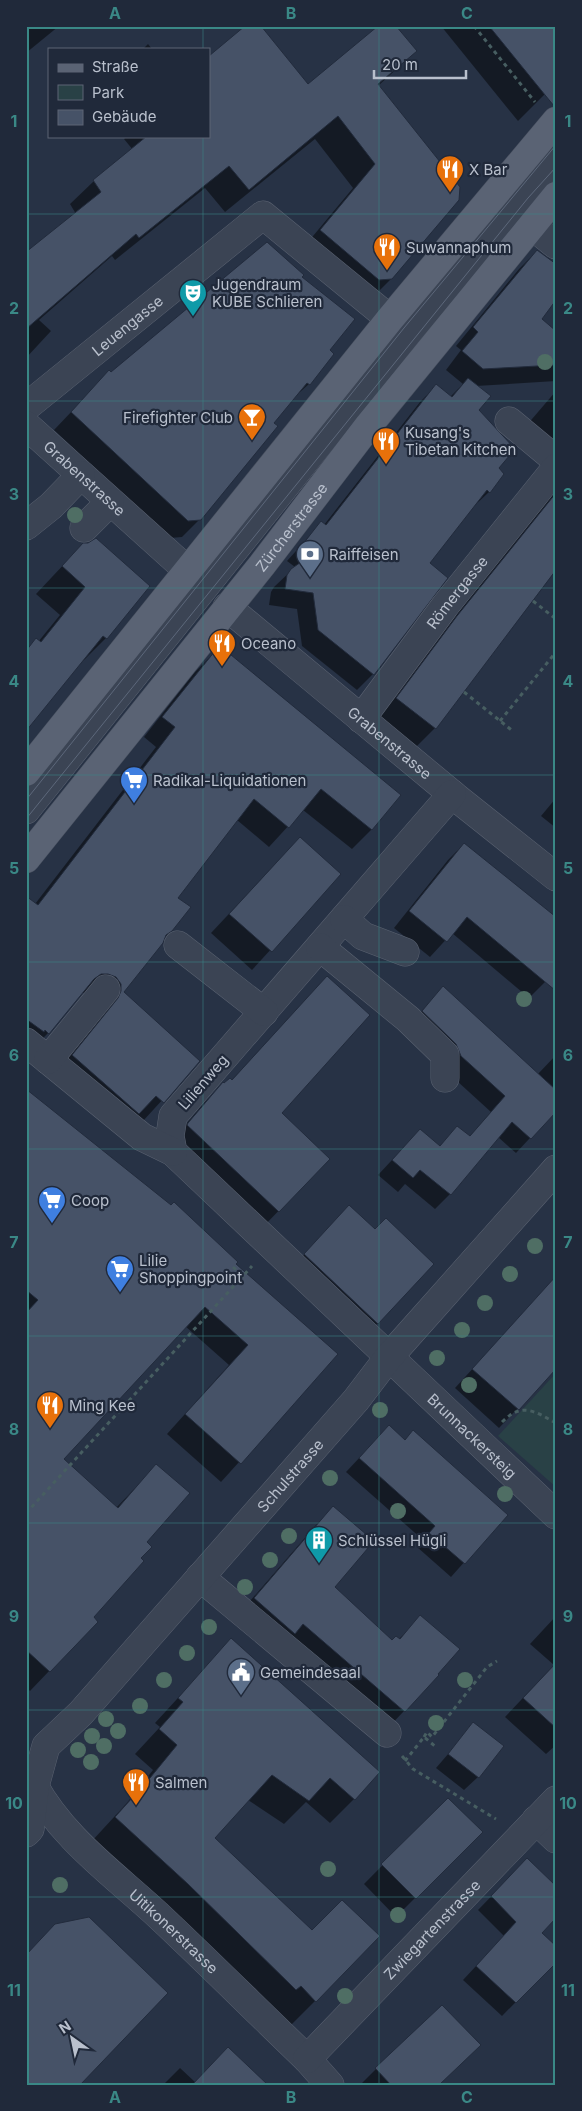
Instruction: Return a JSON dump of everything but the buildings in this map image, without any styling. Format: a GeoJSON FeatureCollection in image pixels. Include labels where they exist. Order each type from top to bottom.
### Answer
{"type":"FeatureCollection","features":[{"type":"Feature","properties":{"kind":"main road"},"geometry":{"type":"LineString","coordinates":[[26,772],[390,319],[546,112]]}},
{"type":"Feature","properties":{"kind":"main road","name":"Zürcherstrasse"},"geometry":{"type":"LineString","coordinates":[[26,859],[228,607],[369,425],[531,224],[556,196]]}},
{"type":"Feature","properties":{"kind":"street"},"geometry":{"type":"LineString","coordinates":[[26,810],[410,330],[556,156]]}},
{"type":"Feature","properties":{"kind":"street","name":"Leuengasse"},"geometry":{"type":"LineString","coordinates":[[26,407],[263,215],[390,319]]}},
{"type":"Feature","properties":{"kind":"street"},"geometry":{"type":"LineString","coordinates":[[531,224],[556,245]]}},
{"type":"Feature","properties":{"kind":"street"},"geometry":{"type":"LineString","coordinates":[[509,421],[556,460]]}},
{"type":"Feature","properties":{"kind":"street","name":"Grabenstrasse"},"geometry":{"type":"LineString","coordinates":[[26,424],[187,570]]}},
{"type":"Feature","properties":{"kind":"street"},"geometry":{"type":"LineString","coordinates":[[291,480],[369,425]]}},
{"type":"Feature","properties":{"kind":"street","name":"Römergasse"},"geometry":{"type":"LineString","coordinates":[[361,719],[442,599],[556,468]]}},
{"type":"Feature","properties":{"kind":"street"},"geometry":{"type":"LineString","coordinates":[[26,526],[51,506],[81,475]]}},
{"type":"Feature","properties":{"kind":"street"},"geometry":{"type":"LineString","coordinates":[[84,528],[110,502]]}},
{"type":"Feature","properties":{"kind":"street","name":"Grabenstrasse"},"geometry":{"type":"LineString","coordinates":[[228,607],[452,794],[556,877]]}},
{"type":"Feature","properties":{"kind":"street","name":"Lilienweg"},"geometry":{"type":"LineString","coordinates":[[173,1152],[170,1136],[173,1116],[452,794]]}},
{"type":"Feature","properties":{"kind":"street"},"geometry":{"type":"LineString","coordinates":[[344,919],[364,936],[405,952]]}},
{"type":"Feature","properties":{"kind":"street"},"geometry":{"type":"LineString","coordinates":[[178,945],[264,1012]]}},
{"type":"Feature","properties":{"kind":"street"},"geometry":{"type":"LineString","coordinates":[[320,947],[408,1019],[446,1055],[445,1078]]}},
{"type":"Feature","properties":{"kind":"street"},"geometry":{"type":"LineString","coordinates":[[48,1060],[106,990]]}},
{"type":"Feature","properties":{"kind":"street"},"geometry":{"type":"LineString","coordinates":[[26,1042],[142,1137],[173,1152],[388,1358]]}},
{"type":"Feature","properties":{"kind":"street","name":"Schulstrasse"},"geometry":{"type":"LineString","coordinates":[[26,1834],[30,1829],[30,1778],[46,1746],[81,1713],[356,1400],[388,1358],[556,1169]]}},
{"type":"Feature","properties":{"kind":"street","name":"Brunnackersteig"},"geometry":{"type":"LineString","coordinates":[[388,1358],[556,1514]]}},
{"type":"Feature","properties":{"kind":"street"},"geometry":{"type":"LineString","coordinates":[[200,1577],[387,1733]]}},
{"type":"Feature","properties":{"kind":"street","name":"Uitikonerstrasse"},"geometry":{"type":"LineString","coordinates":[[30,1778],[83,1850],[159,1916],[307,2059],[330,2085]]}},
{"type":"Feature","properties":{"kind":"street","name":"Zwiegartenstrasse"},"geometry":{"type":"LineString","coordinates":[[307,2059],[556,1800]]}},
{"type":"Feature","properties":{"kind":"street"},"geometry":{"type":"LineString","coordinates":[[536,1820],[556,1839]]}},
{"type":"Feature","properties":{"kind":"path"},"geometry":{"type":"LineString","coordinates":[[474,26],[546,112]]}},
{"type":"Feature","properties":{"kind":"path"},"geometry":{"type":"LineString","coordinates":[[533,601],[556,619]]}},
{"type":"Feature","properties":{"kind":"path"},"geometry":{"type":"LineString","coordinates":[[500,720],[556,652]]}},
{"type":"Feature","properties":{"kind":"path"},"geometry":{"type":"LineString","coordinates":[[464,692],[514,732]]}},
{"type":"Feature","properties":{"kind":"path"},"geometry":{"type":"LineString","coordinates":[[26,1509],[28,1511],[243,1276]]}},
{"type":"Feature","properties":{"kind":"path"},"geometry":{"type":"LineString","coordinates":[[480,1444],[512,1412],[533,1410],[556,1423]]}},
{"type":"Feature","properties":{"kind":"path"},"geometry":{"type":"LineString","coordinates":[[468,1801],[413,1769],[405,1761],[427,1732],[432,1737],[487,1667],[497,1661]]}},
{"type":"Feature","properties":{"kind":"path"},"geometry":{"type":"LineString","coordinates":[[424,1736],[436,1747]]}},
{"type":"Feature","properties":{"kind":"green space"},"geometry":{"type":"Polygon","coordinates":[[[556,1373],[556,1487],[498,1436],[556,1373]]]}},
{"type":"Feature","properties":{"kind":"tram line"},"geometry":{"type":"LineString","coordinates":[[26,800],[404,328],[556,145]]}},
{"type":"Feature","properties":{"kind":"tram line"},"geometry":{"type":"LineString","coordinates":[[26,819],[528,198],[556,167]]}},
{"type":"Feature","properties":{"kind":"place","name":"X Bar"},"geometry":{"type":"Point","coordinates":[450,193]}},
{"type":"Feature","properties":{"kind":"place","name":"Suwannaphum"},"geometry":{"type":"Point","coordinates":[387,271]}},
{"type":"Feature","properties":{"kind":"place","name":"Jugendraum KUBE Schlieren"},"geometry":{"type":"Point","coordinates":[193,317]}},
{"type":"Feature","properties":{"kind":"place","name":"Firefighter Club"},"geometry":{"type":"Point","coordinates":[252,441]}},
{"type":"Feature","properties":{"kind":"place","name":"Kusang's Tibetan Kitchen"},"geometry":{"type":"Point","coordinates":[386,465]}},
{"type":"Feature","properties":{"kind":"place","name":"Raiffeisen"},"geometry":{"type":"Point","coordinates":[310,578]}},
{"type":"Feature","properties":{"kind":"place","name":"Oceano"},"geometry":{"type":"Point","coordinates":[222,667]}},
{"type":"Feature","properties":{"kind":"place","name":"Radikal-Liquidationen"},"geometry":{"type":"Point","coordinates":[134,804]}},
{"type":"Feature","properties":{"kind":"place","name":"Coop"},"geometry":{"type":"Point","coordinates":[52,1224]}},
{"type":"Feature","properties":{"kind":"place","name":"Lilie Shoppingpoint"},"geometry":{"type":"Point","coordinates":[120,1293]}},
{"type":"Feature","properties":{"kind":"place","name":"Ming Kee"},"geometry":{"type":"Point","coordinates":[50,1429]}},
{"type":"Feature","properties":{"kind":"place","name":"Schlüssel Hügli"},"geometry":{"type":"Point","coordinates":[319,1564]}},
{"type":"Feature","properties":{"kind":"place","name":"Gemeindesaal"},"geometry":{"type":"Point","coordinates":[241,1696]}},
{"type":"Feature","properties":{"kind":"place","name":"Salmen"},"geometry":{"type":"Point","coordinates":[136,1806]}}]}
